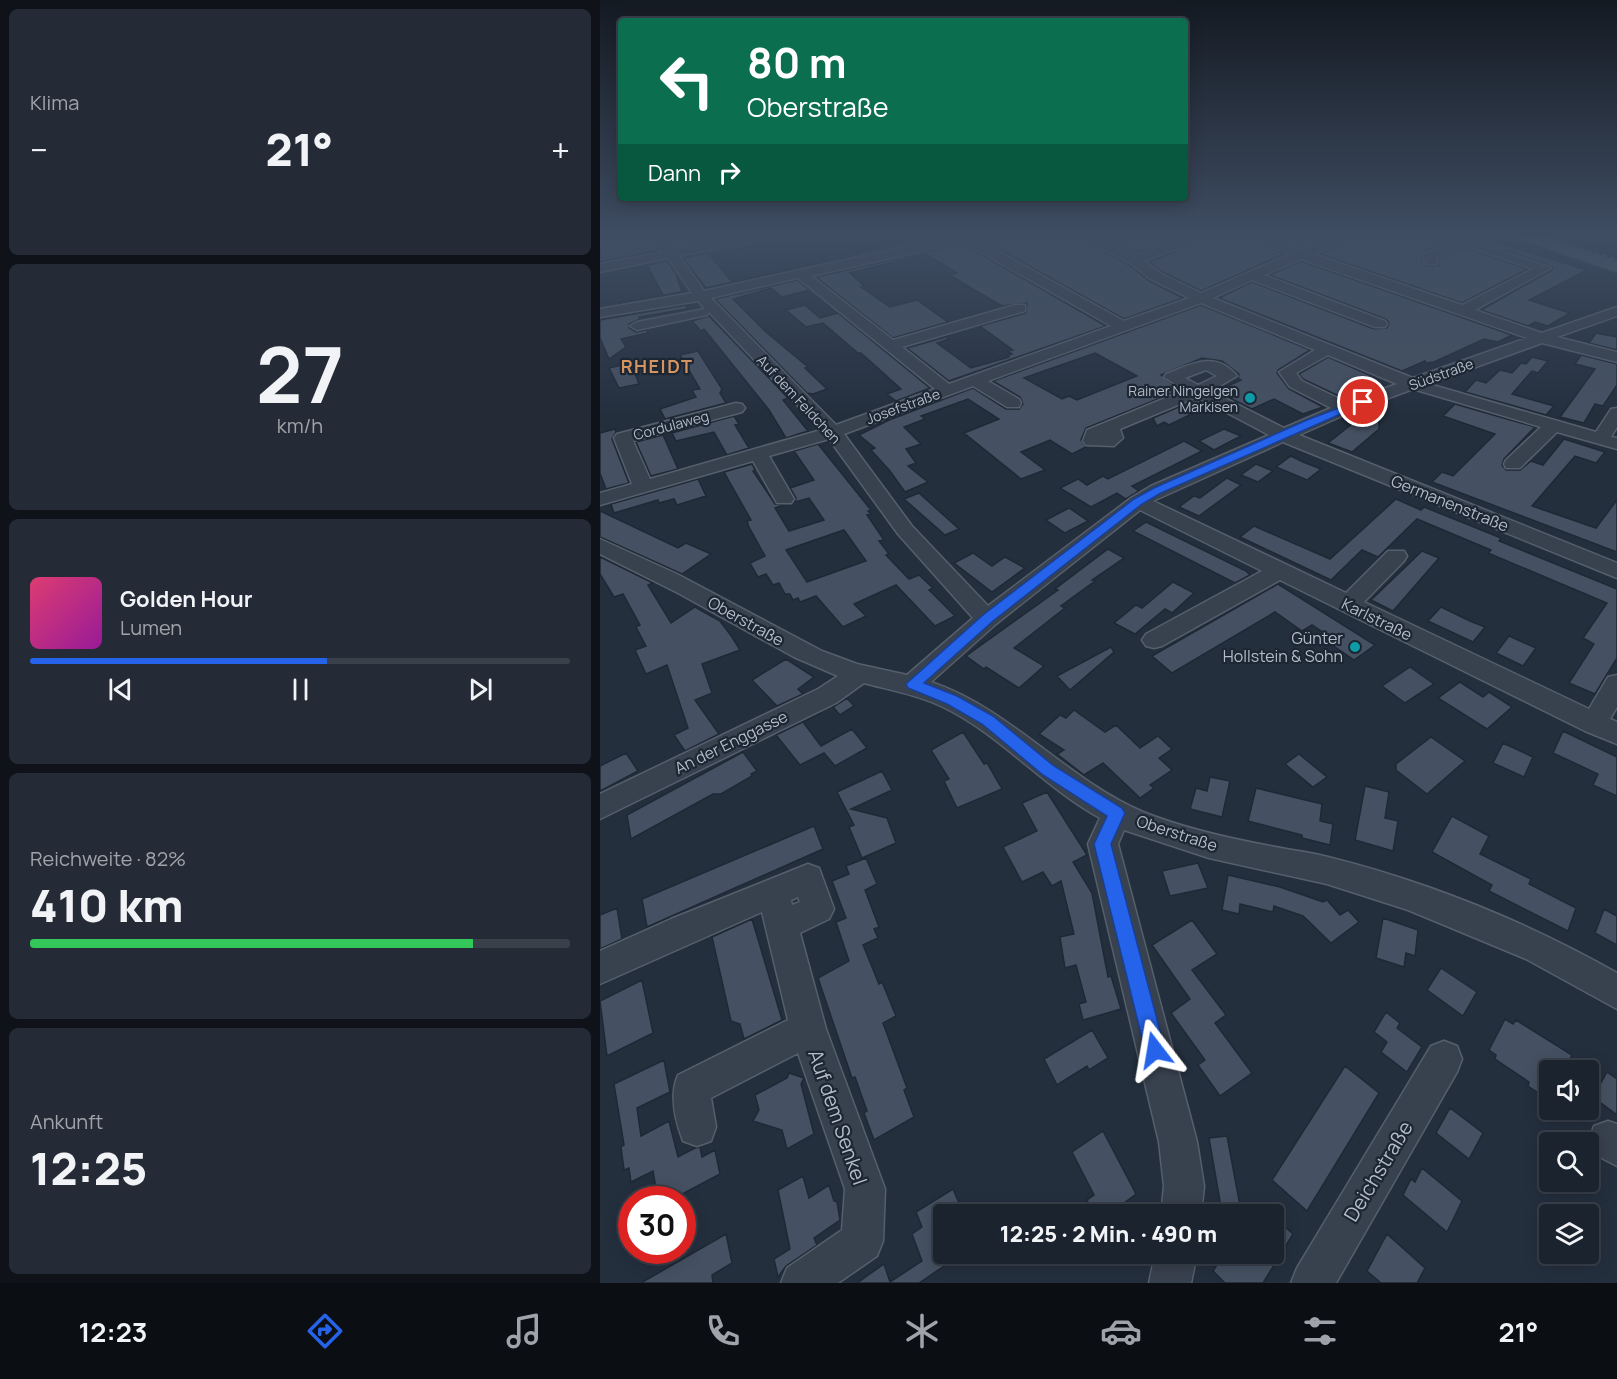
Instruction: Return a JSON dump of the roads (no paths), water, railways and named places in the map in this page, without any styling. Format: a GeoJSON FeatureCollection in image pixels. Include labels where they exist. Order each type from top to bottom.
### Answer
{"type":"FeatureCollection","features":[{"type":"Feature","properties":{"kind":"street","name":"Auf dem Feldchen"},"geometry":{"type":"LineString","coordinates":[[701,295],[833,432],[905,530],[975,608],[988,618]]}},
{"type":"Feature","properties":{"kind":"street"},"geometry":{"type":"LineString","coordinates":[[637,326],[733,295]]}},
{"type":"Feature","properties":{"kind":"street"},"geometry":{"type":"LineString","coordinates":[[827,295],[946,390]]}},
{"type":"Feature","properties":{"kind":"street"},"geometry":{"type":"LineString","coordinates":[[1070,295],[1124,327]]}},
{"type":"Feature","properties":{"kind":"street"},"geometry":{"type":"LineString","coordinates":[[1195,295],[1412,384],[1609,442],[1617,412]]}},
{"type":"Feature","properties":{"kind":"street","name":"Josefstraße"},"geometry":{"type":"LineString","coordinates":[[600,499],[833,432],[1209,295]]}},
{"type":"Feature","properties":{"kind":"street"},"geometry":{"type":"LineString","coordinates":[[1303,295],[1380,324]]}},
{"type":"Feature","properties":{"kind":"street"},"geometry":{"type":"LineString","coordinates":[[1415,295],[1542,338],[1617,357]]}},
{"type":"Feature","properties":{"kind":"street"},"geometry":{"type":"LineString","coordinates":[[1462,311],[1493,295]]}},
{"type":"Feature","properties":{"kind":"street"},"geometry":{"type":"LineString","coordinates":[[600,313],[707,303]]}},
{"type":"Feature","properties":{"kind":"street"},"geometry":{"type":"LineString","coordinates":[[891,345],[1020,308]]}},
{"type":"Feature","properties":{"kind":"street","name":"Südstraße"},"geometry":{"type":"LineString","coordinates":[[913,684],[988,618],[1138,502],[1158,490],[1345,408],[1617,311]]}},
{"type":"Feature","properties":{"kind":"street"},"geometry":{"type":"LineString","coordinates":[[1327,350],[1287,372],[1296,384],[1345,408]]}},
{"type":"Feature","properties":{"kind":"street"},"geometry":{"type":"LineString","coordinates":[[974,380],[1013,403]]}},
{"type":"Feature","properties":{"kind":"street","name":"Germanenstraße"},"geometry":{"type":"LineString","coordinates":[[1111,428],[1198,391],[1283,435],[1617,572]]}},
{"type":"Feature","properties":{"kind":"street","name":"Cordulaweg"},"geometry":{"type":"LineString","coordinates":[[643,486],[623,438],[736,408]]}},
{"type":"Feature","properties":{"kind":"street"},"geometry":{"type":"LineString","coordinates":[[1513,464],[1553,426]]}},
{"type":"Feature","properties":{"kind":"street"},"geometry":{"type":"LineString","coordinates":[[758,453],[784,499]]}},
{"type":"Feature","properties":{"kind":"street","name":"Karlstraße"},"geometry":{"type":"LineString","coordinates":[[1138,502],[1617,734]]}},
{"type":"Feature","properties":{"kind":"street","name":"Oberstraße"},"geometry":{"type":"LineString","coordinates":[[600,546],[658,572],[779,640],[826,663],[859,674],[913,684],[952,700],[987,720],[1049,771],[1117,813],[1177,836],[1264,858],[1325,870],[1427,902],[1539,949],[1617,992]]}},
{"type":"Feature","properties":{"kind":"street"},"geometry":{"type":"LineString","coordinates":[[1348,604],[1396,556]]}},
{"type":"Feature","properties":{"kind":"street"},"geometry":{"type":"LineString","coordinates":[[1154,640],[1279,571]]}},
{"type":"Feature","properties":{"kind":"street","name":"An der Enggasse"},"geometry":{"type":"LineString","coordinates":[[600,807],[827,696],[859,674]]}},
{"type":"Feature","properties":{"kind":"street"},"geometry":{"type":"LineString","coordinates":[[1594,723],[1617,684]]}},
{"type":"Feature","properties":{"kind":"street"},"geometry":{"type":"LineString","coordinates":[[1117,813],[1103,844],[1178,1142],[1184,1186],[1182,1204]]}},
{"type":"Feature","properties":{"kind":"street","name":"Auf dem Senkel"},"geometry":{"type":"LineString","coordinates":[[600,968],[682,930],[777,909],[808,1029],[865,1189],[862,1241],[802,1283]]}},
{"type":"Feature","properties":{"kind":"street","name":"Auf dem Senkel"},"geometry":{"type":"LineString","coordinates":[[697,1126],[692,1088],[808,1029]]}},
{"type":"Feature","properties":{"kind":"street","name":"Deichstraße"},"geometry":{"type":"LineString","coordinates":[[1312,1283],[1444,1059]]}},
{"type":"Feature","properties":{"kind":"street"},"geometry":{"type":"LineString","coordinates":[[1170,1283],[1174,1264]]}},
{"type":"Feature","properties":{"kind":"place","name":"Rainer Ningelgen Markisen"},"geometry":{"type":"Point","coordinates":[1250,398]}},
{"type":"Feature","properties":{"kind":"place","name":"Günter Hollstein & Sohn"},"geometry":{"type":"Point","coordinates":[1355,647]}},
{"type":"Feature","properties":{"kind":"district","name":"RHEIDT"},"geometry":{"type":"Point","coordinates":[657,366]}}]}
